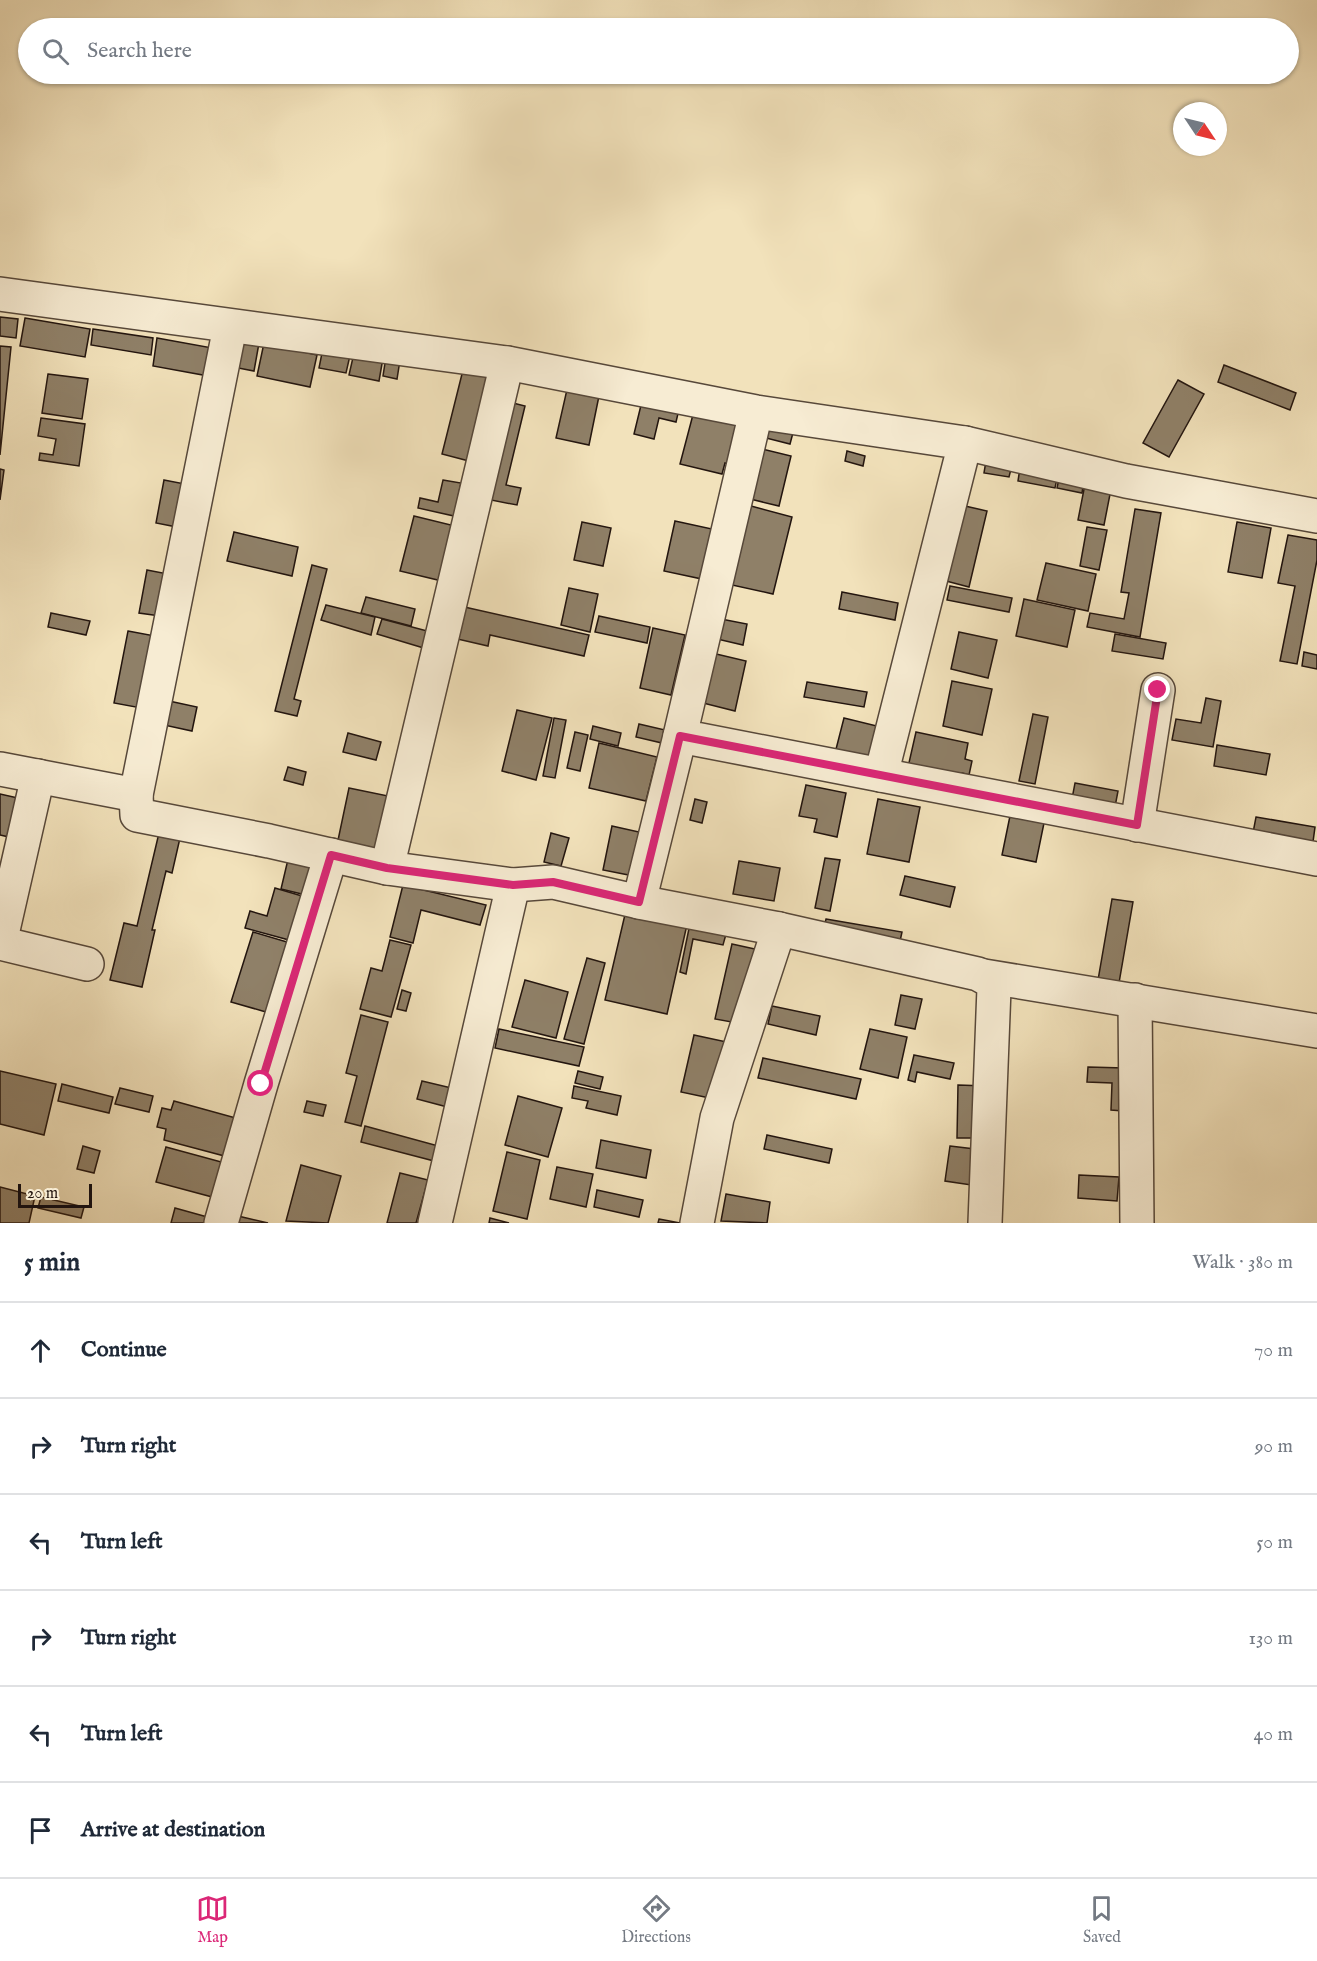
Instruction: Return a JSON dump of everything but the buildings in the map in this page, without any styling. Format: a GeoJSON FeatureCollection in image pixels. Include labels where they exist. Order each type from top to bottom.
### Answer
{"type":"FeatureCollection","features":[{"type":"Feature","properties":{"kind":"lane"},"geometry":{"type":"LineString","coordinates":[[0,294],[507,363],[756,412],[965,443],[1126,481],[1317,516]]}},
{"type":"Feature","properties":{"kind":"lane"},"geometry":{"type":"LineString","coordinates":[[230,327],[136,795],[137,815],[387,868],[513,885],[553,882],[639,902],[779,929],[984,976],[1317,1031]]}},
{"type":"Feature","properties":{"kind":"lane"},"geometry":{"type":"LineString","coordinates":[[387,868],[507,363]]}},
{"type":"Feature","properties":{"kind":"lane"},"geometry":{"type":"LineString","coordinates":[[639,902],[756,412]]}},
{"type":"Feature","properties":{"kind":"lane"},"geometry":{"type":"LineString","coordinates":[[881,775],[965,443]]}},
{"type":"Feature","properties":{"kind":"lane"},"geometry":{"type":"LineString","coordinates":[[1137,825],[1158,690]]}},
{"type":"Feature","properties":{"kind":"lane"},"geometry":{"type":"LineString","coordinates":[[680,736],[1317,859]]}},
{"type":"Feature","properties":{"kind":"lane"},"geometry":{"type":"LineString","coordinates":[[0,769],[136,795]]}},
{"type":"Feature","properties":{"kind":"lane"},"geometry":{"type":"LineString","coordinates":[[38,777],[0,943],[87,964]]}},
{"type":"Feature","properties":{"kind":"lane"},"geometry":{"type":"LineString","coordinates":[[221,1223],[331,855]]}},
{"type":"Feature","properties":{"kind":"lane"},"geometry":{"type":"LineString","coordinates":[[435,1223],[513,885]]}},
{"type":"Feature","properties":{"kind":"lane"},"geometry":{"type":"LineString","coordinates":[[697,1223],[717,1118],[779,929]]}},
{"type":"Feature","properties":{"kind":"lane"},"geometry":{"type":"LineString","coordinates":[[984,976],[993,988],[985,1223]]}},
{"type":"Feature","properties":{"kind":"lane"},"geometry":{"type":"LineString","coordinates":[[1135,1000],[1137,1223]]}},
{"type":"Feature","properties":{"kind":"route"},"geometry":{"type":"LineString","coordinates":[[261,1084],[331,855],[387,868],[513,885],[553,882],[639,902],[680,736],[1137,825],[1158,690]]}}]}
